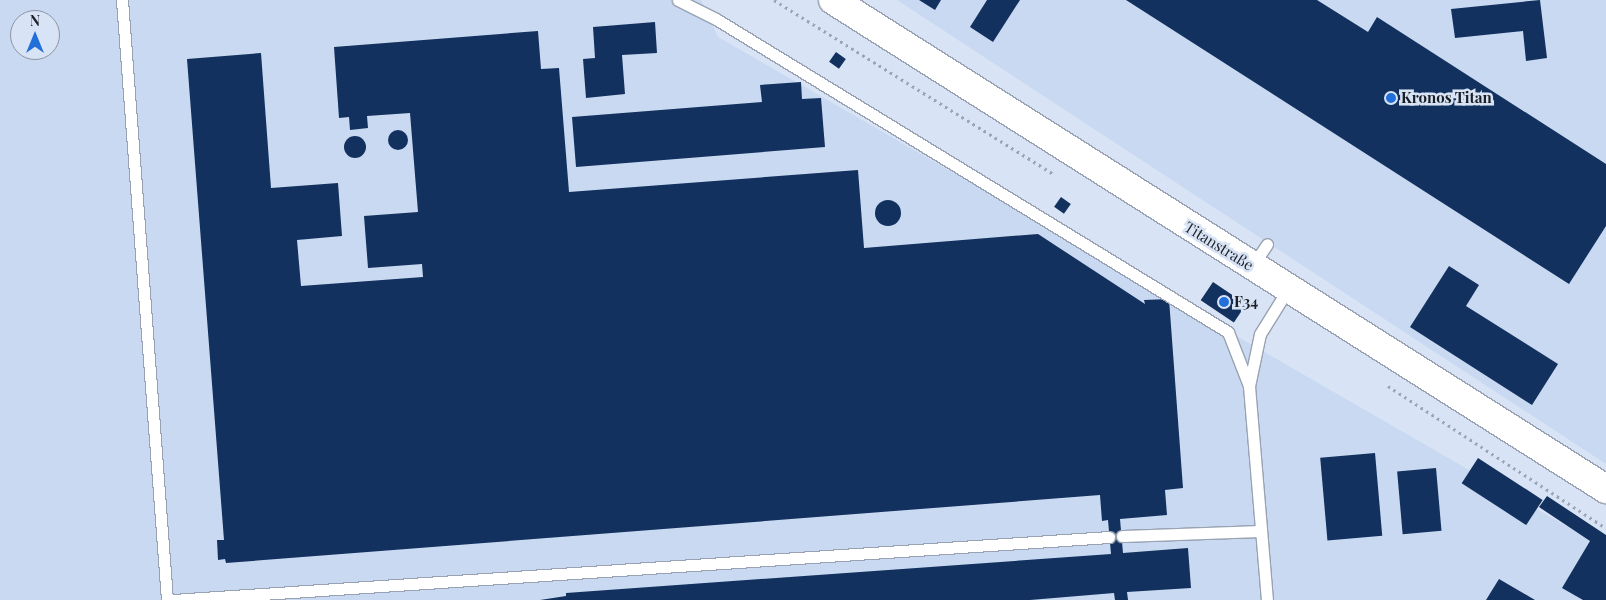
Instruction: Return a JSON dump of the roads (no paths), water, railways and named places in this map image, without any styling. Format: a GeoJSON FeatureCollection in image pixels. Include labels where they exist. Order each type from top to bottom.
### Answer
{"type":"FeatureCollection","features":[{"type":"Feature","properties":{"kind":"street","name":"Titanstraße"},"geometry":{"type":"LineString","coordinates":[[833,0],[1288,290],[1606,489]]}},
{"type":"Feature","properties":{"kind":"lane"},"geometry":{"type":"LineString","coordinates":[[122,0],[167,600]]}},
{"type":"Feature","properties":{"kind":"lane"},"geometry":{"type":"LineString","coordinates":[[678,0],[716,19],[1228,332],[1249,386],[1267,600]]}},
{"type":"Feature","properties":{"kind":"lane"},"geometry":{"type":"LineString","coordinates":[[1252,266],[1267,244]]}},
{"type":"Feature","properties":{"kind":"lane"},"geometry":{"type":"LineString","coordinates":[[1249,386],[1260,334],[1288,290]]}},
{"type":"Feature","properties":{"kind":"lane"},"geometry":{"type":"LineString","coordinates":[[1122,536],[1261,531]]}},
{"type":"Feature","properties":{"kind":"lane"},"geometry":{"type":"LineString","coordinates":[[173,600],[1109,537]]}},
{"type":"Feature","properties":{"kind":"place","name":"Kronos Titan"},"geometry":{"type":"Point","coordinates":[1391,98]}},
{"type":"Feature","properties":{"kind":"place","name":"F34"},"geometry":{"type":"Point","coordinates":[1224,302]}}]}
